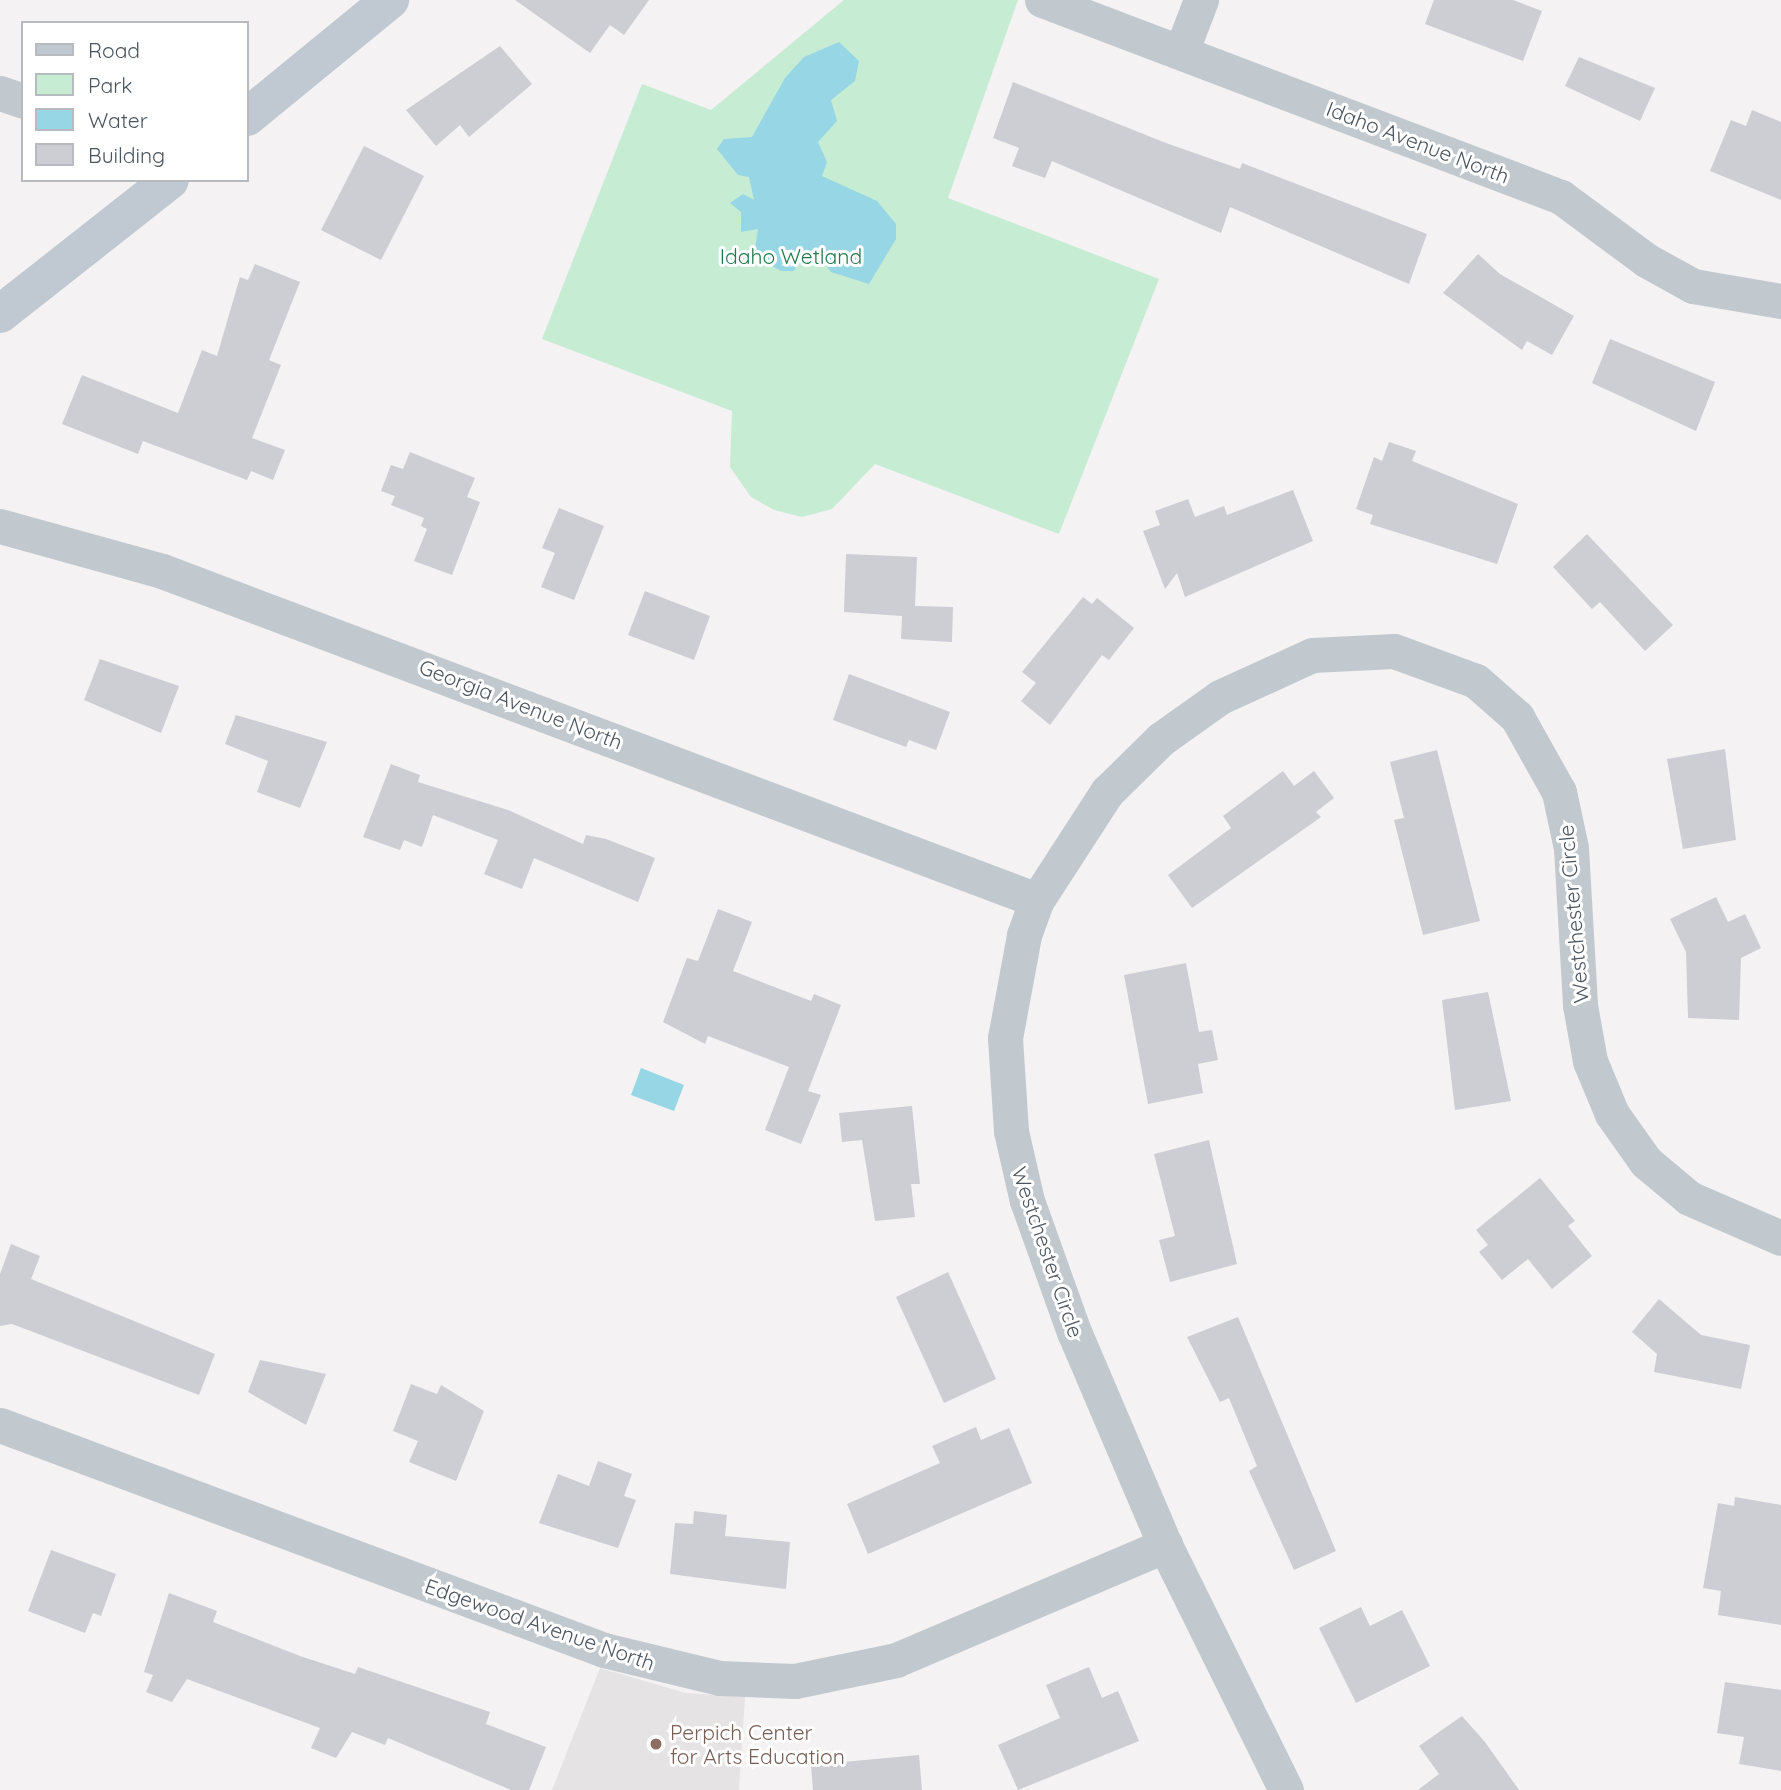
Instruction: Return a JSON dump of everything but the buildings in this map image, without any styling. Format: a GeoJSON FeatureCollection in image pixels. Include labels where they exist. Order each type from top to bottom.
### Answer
{"type":"FeatureCollection","features":[{"type":"Feature","properties":{"kind":"street"},"geometry":{"type":"LineString","coordinates":[[248,116],[390,0]]}},
{"type":"Feature","properties":{"kind":"street","name":"Idaho Avenue North"},"geometry":{"type":"LineString","coordinates":[[1042,0],[1561,197],[1646,260],[1693,286],[1781,301]]}},
{"type":"Feature","properties":{"kind":"street"},"geometry":{"type":"LineString","coordinates":[[1181,52],[1200,0]]}},
{"type":"Feature","properties":{"kind":"street"},"geometry":{"type":"LineString","coordinates":[[0,93],[21,100]]}},
{"type":"Feature","properties":{"kind":"street"},"geometry":{"type":"LineString","coordinates":[[0,314],[167,182]]}},
{"type":"Feature","properties":{"kind":"street","name":"Georgia Avenue North"},"geometry":{"type":"LineString","coordinates":[[0,526],[175,576],[1037,900]]}},
{"type":"Feature","properties":{"kind":"street","name":"Westchester Circle"},"geometry":{"type":"LineString","coordinates":[[1286,1790],[1165,1545],[1074,1332],[1017,1167],[1006,1038],[1014,972],[1037,900],[1107,792],[1161,738],[1220,697],[1282,666],[1341,650],[1394,651],[1451,668],[1517,717],[1559,792],[1571,848],[1580,1005],[1590,1060],[1612,1114],[1646,1162],[1689,1198],[1737,1225],[1781,1238]]}},
{"type":"Feature","properties":{"kind":"street","name":"Edgewood Avenue North"},"geometry":{"type":"LineString","coordinates":[[0,1425],[604,1650],[720,1678],[795,1681],[896,1660],[1165,1545]]}},
{"type":"Feature","properties":{"kind":"shaded area","name":"Perpich Center for Arts Education"},"geometry":{"type":"Polygon","coordinates":[[[600,1668],[686,1693],[745,1697],[739,1790],[552,1790],[600,1668]]]}},
{"type":"Feature","properties":{"kind":"green space","name":"Idaho Wetland"},"geometry":{"type":"Polygon","coordinates":[[[844,0],[1018,0],[948,198],[1159,279],[1059,534],[875,464],[832,509],[802,517],[774,510],[751,497],[730,467],[732,411],[542,339],[642,84],[711,110],[844,0]]]}},
{"type":"Feature","properties":{"kind":"water"},"geometry":{"type":"Polygon","coordinates":[[[839,42],[859,61],[855,81],[831,100],[837,121],[818,142],[827,162],[822,176],[877,201],[896,224],[896,239],[869,284],[831,272],[819,257],[803,254],[794,271],[781,271],[754,255],[758,229],[741,232],[741,212],[730,203],[743,194],[754,200],[749,177],[738,175],[717,149],[724,139],[752,137],[785,78],[804,57],[839,42]]]}},
{"type":"Feature","properties":{"kind":"water"},"geometry":{"type":"Polygon","coordinates":[[[641,1068],[684,1085],[674,1111],[631,1095],[641,1068]]]}},
{"type":"Feature","properties":{"kind":"place","name":"Perpich Center for Arts Education"},"geometry":{"type":"Point","coordinates":[656,1744]}}]}
